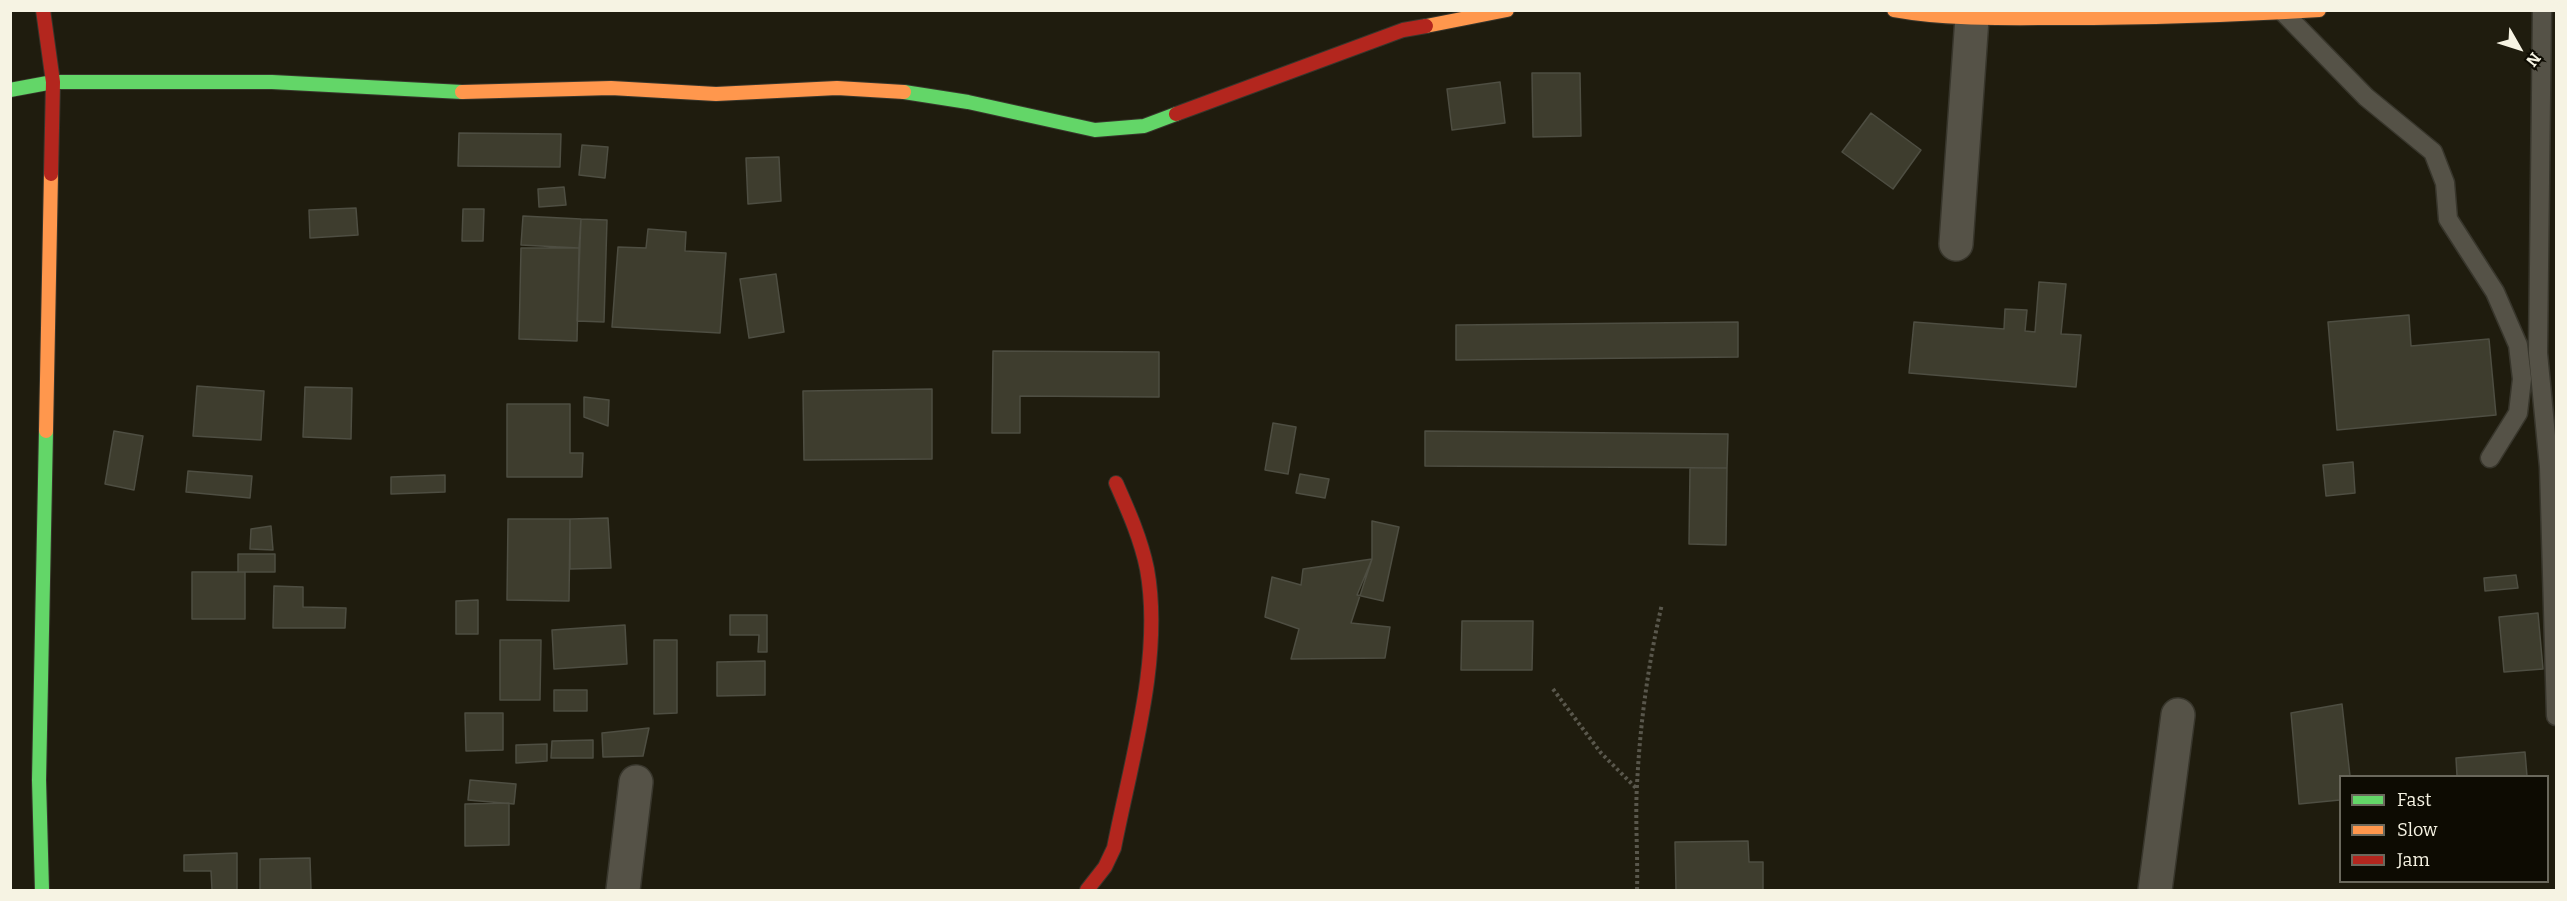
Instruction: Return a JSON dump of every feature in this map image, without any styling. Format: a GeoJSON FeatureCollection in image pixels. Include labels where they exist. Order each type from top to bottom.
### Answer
{"type":"FeatureCollection","features":[{"type":"Feature","properties":{"kind":"street"},"geometry":{"type":"LineString","coordinates":[[42,891],[39,768],[53,82],[43,10]]}},
{"type":"Feature","properties":{"kind":"street"},"geometry":{"type":"LineString","coordinates":[[10,90],[53,82],[272,82],[447,92],[611,88],[716,94],[837,88],[947,98],[1095,130],[1144,126],[1403,30],[1507,10]]}},
{"type":"Feature","properties":{"kind":"street"},"geometry":{"type":"LineString","coordinates":[[1894,10],[1950,16],[2284,13],[2319,10]]}},
{"type":"Feature","properties":{"kind":"street"},"geometry":{"type":"LineString","coordinates":[[1950,16],[1956,244]]}},
{"type":"Feature","properties":{"kind":"street"},"geometry":{"type":"LineString","coordinates":[[1087,891],[1105,867],[1114,848],[1145,682],[1150,607],[1146,569],[1127,508],[1116,483]]}},
{"type":"Feature","properties":{"kind":"street"},"geometry":{"type":"LineString","coordinates":[[2155,891],[2178,715]]}},
{"type":"Feature","properties":{"kind":"street"},"geometry":{"type":"LineString","coordinates":[[623,891],[636,782]]}},
{"type":"Feature","properties":{"kind":"lane"},"geometry":{"type":"LineString","coordinates":[[2542,10],[2538,353],[2550,467],[2556,716]]}},
{"type":"Feature","properties":{"kind":"lane"},"geometry":{"type":"LineString","coordinates":[[2284,13],[2366,97],[2433,152],[2445,183],[2448,219],[2495,292],[2518,345],[2522,379],[2518,413],[2490,458]]}},
{"type":"Feature","properties":{"kind":"path"},"geometry":{"type":"LineString","coordinates":[[1637,891],[1637,788],[1641,721],[1650,655],[1662,604]]}},
{"type":"Feature","properties":{"kind":"path"},"geometry":{"type":"LineString","coordinates":[[1553,689],[1601,753],[1637,788]]}},
{"type":"Feature","properties":{"kind":"building"},"geometry":{"type":"Polygon","coordinates":[[[1532,73],[1580,73],[1581,136],[1533,137],[1532,73]]]}},
{"type":"Feature","properties":{"kind":"building"},"geometry":{"type":"Polygon","coordinates":[[[1500,82],[1505,123],[1452,130],[1447,89],[1500,82]]]}},
{"type":"Feature","properties":{"kind":"building"},"geometry":{"type":"Polygon","coordinates":[[[1871,113],[1921,150],[1893,189],[1842,152],[1871,113]]]}},
{"type":"Feature","properties":{"kind":"building"},"geometry":{"type":"Polygon","coordinates":[[[459,133],[561,134],[560,167],[458,166],[459,133]]]}},
{"type":"Feature","properties":{"kind":"building"},"geometry":{"type":"Polygon","coordinates":[[[582,145],[608,147],[605,178],[579,175],[582,145]]]}},
{"type":"Feature","properties":{"kind":"building"},"geometry":{"type":"Polygon","coordinates":[[[779,157],[781,201],[748,204],[746,158],[779,157]]]}},
{"type":"Feature","properties":{"kind":"building"},"geometry":{"type":"Polygon","coordinates":[[[564,187],[566,205],[539,207],[538,189],[564,187]]]}},
{"type":"Feature","properties":{"kind":"building"},"geometry":{"type":"Polygon","coordinates":[[[356,208],[358,235],[310,238],[309,210],[356,208]]]}},
{"type":"Feature","properties":{"kind":"building"},"geometry":{"type":"Polygon","coordinates":[[[463,209],[484,209],[483,241],[462,241],[463,209]]]}},
{"type":"Feature","properties":{"kind":"building"},"geometry":{"type":"Polygon","coordinates":[[[523,216],[581,219],[579,248],[521,245],[523,216]]]}},
{"type":"Feature","properties":{"kind":"building"},"geometry":{"type":"Polygon","coordinates":[[[581,219],[607,220],[604,322],[577,321],[581,219]]]}},
{"type":"Feature","properties":{"kind":"building"},"geometry":{"type":"Polygon","coordinates":[[[648,229],[686,232],[685,251],[726,253],[720,333],[612,327],[618,247],[646,248],[648,229]]]}},
{"type":"Feature","properties":{"kind":"building"},"geometry":{"type":"Polygon","coordinates":[[[521,248],[579,248],[577,341],[519,339],[521,248]]]}},
{"type":"Feature","properties":{"kind":"building"},"geometry":{"type":"Polygon","coordinates":[[[776,274],[784,332],[749,338],[740,279],[776,274]]]}},
{"type":"Feature","properties":{"kind":"building"},"geometry":{"type":"Polygon","coordinates":[[[2039,282],[2066,284],[2061,334],[2081,335],[2076,387],[1909,373],[1914,322],[2004,329],[2005,309],[2027,310],[2025,331],[2035,332],[2039,282]]]}},
{"type":"Feature","properties":{"kind":"building"},"geometry":{"type":"Polygon","coordinates":[[[2409,315],[2411,346],[2489,339],[2496,415],[2337,430],[2328,322],[2409,315]]]}},
{"type":"Feature","properties":{"kind":"building"},"geometry":{"type":"Polygon","coordinates":[[[1738,322],[1738,357],[1456,360],[1456,325],[1738,322]]]}},
{"type":"Feature","properties":{"kind":"building"},"geometry":{"type":"Polygon","coordinates":[[[993,351],[1159,352],[1159,397],[1020,396],[1020,433],[992,433],[993,351]]]}},
{"type":"Feature","properties":{"kind":"building"},"geometry":{"type":"Polygon","coordinates":[[[197,386],[264,391],[261,440],[193,436],[197,386]]]}},
{"type":"Feature","properties":{"kind":"building"},"geometry":{"type":"Polygon","coordinates":[[[305,387],[352,388],[351,439],[303,437],[305,387]]]}},
{"type":"Feature","properties":{"kind":"building"},"geometry":{"type":"Polygon","coordinates":[[[932,389],[932,459],[804,460],[803,391],[932,389]]]}},
{"type":"Feature","properties":{"kind":"building"},"geometry":{"type":"Polygon","coordinates":[[[584,397],[609,400],[608,426],[584,417],[584,397]]]}},
{"type":"Feature","properties":{"kind":"building"},"geometry":{"type":"Polygon","coordinates":[[[507,404],[570,404],[570,453],[583,453],[582,477],[507,477],[507,404]]]}},
{"type":"Feature","properties":{"kind":"building"},"geometry":{"type":"Polygon","coordinates":[[[1273,423],[1296,427],[1288,474],[1265,470],[1273,423]]]}},
{"type":"Feature","properties":{"kind":"building"},"geometry":{"type":"Polygon","coordinates":[[[114,431],[143,436],[134,490],[105,484],[114,431]]]}},
{"type":"Feature","properties":{"kind":"building"},"geometry":{"type":"Polygon","coordinates":[[[1425,431],[1728,434],[1727,468],[1425,466],[1425,431]]]}},
{"type":"Feature","properties":{"kind":"building"},"geometry":{"type":"Polygon","coordinates":[[[2353,462],[2355,493],[2326,496],[2323,465],[2353,462]]]}},
{"type":"Feature","properties":{"kind":"building"},"geometry":{"type":"Polygon","coordinates":[[[1690,468],[1727,468],[1726,545],[1689,544],[1690,468]]]}},
{"type":"Feature","properties":{"kind":"building"},"geometry":{"type":"Polygon","coordinates":[[[188,471],[252,476],[250,498],[186,492],[188,471]]]}},
{"type":"Feature","properties":{"kind":"building"},"geometry":{"type":"Polygon","coordinates":[[[1300,474],[1329,479],[1325,498],[1296,493],[1300,474]]]}},
{"type":"Feature","properties":{"kind":"building"},"geometry":{"type":"Polygon","coordinates":[[[445,475],[445,492],[391,494],[391,477],[445,475]]]}},
{"type":"Feature","properties":{"kind":"building"},"geometry":{"type":"Polygon","coordinates":[[[608,518],[611,568],[570,569],[570,519],[608,518]]]}},
{"type":"Feature","properties":{"kind":"building"},"geometry":{"type":"Polygon","coordinates":[[[508,519],[570,519],[569,601],[507,600],[508,519]]]}},
{"type":"Feature","properties":{"kind":"building"},"geometry":{"type":"Polygon","coordinates":[[[1372,521],[1399,527],[1383,601],[1357,595],[1372,559],[1372,521]]]}},
{"type":"Feature","properties":{"kind":"building"},"geometry":{"type":"Polygon","coordinates":[[[271,526],[273,550],[250,549],[251,529],[271,526]]]}},
{"type":"Feature","properties":{"kind":"building"},"geometry":{"type":"Polygon","coordinates":[[[238,554],[275,554],[275,572],[238,572],[238,554]]]}},
{"type":"Feature","properties":{"kind":"building"},"geometry":{"type":"Polygon","coordinates":[[[1372,559],[1351,623],[1390,627],[1385,658],[1291,659],[1299,629],[1265,617],[1272,577],[1301,585],[1303,569],[1372,559]]]}},
{"type":"Feature","properties":{"kind":"building"},"geometry":{"type":"Polygon","coordinates":[[[192,572],[245,572],[245,619],[192,619],[192,572]]]}},
{"type":"Feature","properties":{"kind":"building"},"geometry":{"type":"Polygon","coordinates":[[[2516,575],[2518,588],[2485,591],[2484,578],[2516,575]]]}},
{"type":"Feature","properties":{"kind":"building"},"geometry":{"type":"Polygon","coordinates":[[[274,586],[303,587],[303,607],[346,608],[345,628],[273,628],[274,586]]]}},
{"type":"Feature","properties":{"kind":"building"},"geometry":{"type":"Polygon","coordinates":[[[478,600],[478,634],[456,634],[456,601],[478,600]]]}},
{"type":"Feature","properties":{"kind":"building"},"geometry":{"type":"Polygon","coordinates":[[[2538,613],[2543,669],[2504,672],[2499,617],[2538,613]]]}},
{"type":"Feature","properties":{"kind":"building"},"geometry":{"type":"Polygon","coordinates":[[[730,615],[767,615],[767,652],[758,652],[759,635],[730,635],[730,615]]]}},
{"type":"Feature","properties":{"kind":"building"},"geometry":{"type":"Polygon","coordinates":[[[1462,621],[1533,621],[1532,670],[1461,670],[1462,621]]]}},
{"type":"Feature","properties":{"kind":"building"},"geometry":{"type":"Polygon","coordinates":[[[625,625],[627,664],[554,669],[552,630],[625,625]]]}},
{"type":"Feature","properties":{"kind":"building"},"geometry":{"type":"Polygon","coordinates":[[[500,640],[541,640],[540,700],[500,700],[500,640]]]}},
{"type":"Feature","properties":{"kind":"building"},"geometry":{"type":"Polygon","coordinates":[[[654,640],[677,640],[677,713],[654,714],[654,640]]]}},
{"type":"Feature","properties":{"kind":"building"},"geometry":{"type":"Polygon","coordinates":[[[765,661],[765,695],[717,696],[717,662],[765,661]]]}},
{"type":"Feature","properties":{"kind":"building"},"geometry":{"type":"Polygon","coordinates":[[[554,690],[587,690],[587,711],[554,711],[554,690]]]}},
{"type":"Feature","properties":{"kind":"building"},"geometry":{"type":"Polygon","coordinates":[[[2342,704],[2350,775],[2339,775],[2339,800],[2299,804],[2291,713],[2342,704]]]}},
{"type":"Feature","properties":{"kind":"building"},"geometry":{"type":"Polygon","coordinates":[[[465,713],[503,713],[503,750],[466,751],[465,713]]]}},
{"type":"Feature","properties":{"kind":"building"},"geometry":{"type":"Polygon","coordinates":[[[649,728],[643,756],[603,757],[602,733],[649,728]]]}},
{"type":"Feature","properties":{"kind":"building"},"geometry":{"type":"Polygon","coordinates":[[[593,740],[593,758],[551,758],[552,741],[593,740]]]}},
{"type":"Feature","properties":{"kind":"building"},"geometry":{"type":"Polygon","coordinates":[[[547,744],[547,761],[516,763],[516,745],[547,744]]]}},
{"type":"Feature","properties":{"kind":"building"},"geometry":{"type":"Polygon","coordinates":[[[2525,752],[2527,775],[2457,775],[2456,758],[2525,752]]]}},
{"type":"Feature","properties":{"kind":"building"},"geometry":{"type":"Polygon","coordinates":[[[470,780],[516,784],[514,804],[468,800],[470,780]]]}},
{"type":"Feature","properties":{"kind":"building"},"geometry":{"type":"Polygon","coordinates":[[[509,803],[509,845],[465,846],[465,804],[509,803]]]}},
{"type":"Feature","properties":{"kind":"building"},"geometry":{"type":"Polygon","coordinates":[[[1748,841],[1749,862],[1763,862],[1763,890],[1676,890],[1675,842],[1748,841]]]}},
{"type":"Feature","properties":{"kind":"building"},"geometry":{"type":"Polygon","coordinates":[[[237,853],[237,890],[212,890],[211,871],[184,871],[184,855],[237,853]]]}},
{"type":"Feature","properties":{"kind":"building"},"geometry":{"type":"Polygon","coordinates":[[[310,858],[311,890],[260,890],[260,859],[310,858]]]}},
{"type":"Feature","properties":{"kind":"traffic: fast"},"geometry":{"type":"LineString","coordinates":[[10,90],[53,82],[272,82],[462,92]]}},
{"type":"Feature","properties":{"kind":"traffic: fast"},"geometry":{"type":"LineString","coordinates":[[904,92],[968,102],[1095,130],[1144,126],[1176,114]]}},
{"type":"Feature","properties":{"kind":"traffic: fast"},"geometry":{"type":"LineString","coordinates":[[42,890],[39,780],[46,431]]}},
{"type":"Feature","properties":{"kind":"traffic: slow"},"geometry":{"type":"LineString","coordinates":[[1426,26],[1507,10]]}},
{"type":"Feature","properties":{"kind":"traffic: slow"},"geometry":{"type":"LineString","coordinates":[[1894,10],[1957,17],[2020,18],[2159,17],[2319,10]]}},
{"type":"Feature","properties":{"kind":"traffic: slow"},"geometry":{"type":"LineString","coordinates":[[462,92],[611,88],[716,94],[837,88],[904,92]]}},
{"type":"Feature","properties":{"kind":"traffic: slow"},"geometry":{"type":"LineString","coordinates":[[46,431],[51,174]]}},
{"type":"Feature","properties":{"kind":"traffic: jam"},"geometry":{"type":"LineString","coordinates":[[43,10],[53,82],[51,174]]}},
{"type":"Feature","properties":{"kind":"traffic: jam"},"geometry":{"type":"LineString","coordinates":[[1176,114],[1403,30],[1426,26]]}},
{"type":"Feature","properties":{"kind":"traffic: jam"},"geometry":{"type":"LineString","coordinates":[[1087,890],[1105,867],[1114,848],[1143,709],[1151,637],[1151,603],[1147,569],[1138,536],[1116,483]]}}]}
